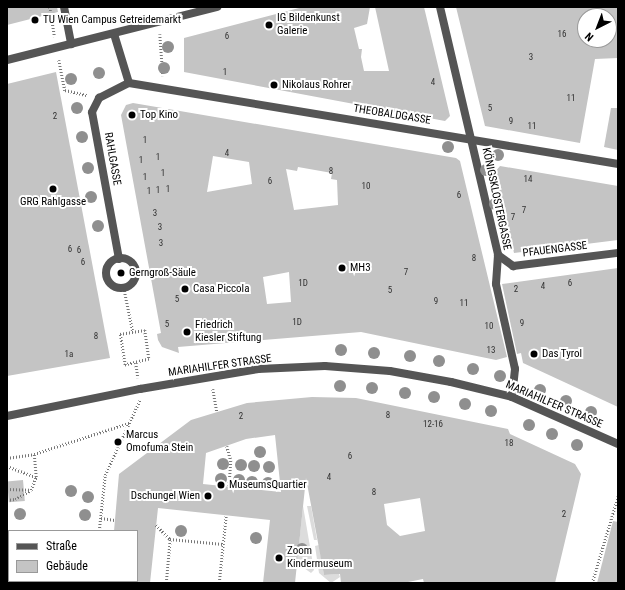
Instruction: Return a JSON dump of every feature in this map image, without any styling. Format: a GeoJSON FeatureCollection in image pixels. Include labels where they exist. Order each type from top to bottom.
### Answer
{"type":"FeatureCollection","features":[{"type":"Feature","properties":{"kind":"street"},"geometry":{"type":"LineString","coordinates":[[64,7],[71,44]]}},
{"type":"Feature","properties":{"kind":"street"},"geometry":{"type":"LineString","coordinates":[[7,60],[56,47],[157,24],[217,7]]}},
{"type":"Feature","properties":{"kind":"street","name":"KÖNIGSKLOSTERGASSE"},"geometry":{"type":"LineString","coordinates":[[440,7],[498,255],[496,284],[515,369],[512,397]]}},
{"type":"Feature","properties":{"kind":"street"},"geometry":{"type":"LineString","coordinates":[[99,98],[129,83],[114,34]]}},
{"type":"Feature","properties":{"kind":"street","name":"THEOBALDGASSE"},"geometry":{"type":"LineString","coordinates":[[129,83],[618,164]]}},
{"type":"Feature","properties":{"kind":"street","name":"RAHLGASSE"},"geometry":{"type":"LineString","coordinates":[[99,98],[92,112],[119,259]]}},
{"type":"Feature","properties":{"kind":"street","name":"PFAUENGASSE"},"geometry":{"type":"LineString","coordinates":[[498,255],[513,266],[618,253]]}},
{"type":"Feature","properties":{"kind":"street"},"geometry":{"type":"LineString","coordinates":[[119,259],[128,261],[135,271],[134,281],[124,288],[115,287],[107,278],[108,266],[119,259]]}},
{"type":"Feature","properties":{"kind":"street","name":"MARIAHILFER STRASSE"},"geometry":{"type":"LineString","coordinates":[[7,416],[258,369],[340,367],[397,372],[451,382],[512,397],[618,444]]}},
{"type":"Feature","properties":{"kind":"path"},"geometry":{"type":"LineString","coordinates":[[50,7],[56,47],[66,90],[99,98]]}},
{"type":"Feature","properties":{"kind":"path"},"geometry":{"type":"LineString","coordinates":[[157,24],[163,41],[163,89]]}},
{"type":"Feature","properties":{"kind":"path"},"geometry":{"type":"LineString","coordinates":[[124,288],[133,332]]}},
{"type":"Feature","properties":{"kind":"path"},"geometry":{"type":"LineString","coordinates":[[145,330],[149,359],[125,364],[120,334],[133,332],[145,330]]}},
{"type":"Feature","properties":{"kind":"path"},"geometry":{"type":"LineString","coordinates":[[210,377],[217,412]]}},
{"type":"Feature","properties":{"kind":"path"},"geometry":{"type":"LineString","coordinates":[[99,530],[105,475],[141,398]]}},
{"type":"Feature","properties":{"kind":"path"},"geometry":{"type":"LineString","coordinates":[[7,458],[34,454],[130,423]]}},
{"type":"Feature","properties":{"kind":"path"},"geometry":{"type":"LineString","coordinates":[[227,446],[231,461],[229,487]]}},
{"type":"Feature","properties":{"kind":"path"},"geometry":{"type":"LineString","coordinates":[[7,500],[15,499],[30,490],[36,477],[34,454]]}},
{"type":"Feature","properties":{"kind":"path"},"geometry":{"type":"LineString","coordinates":[[7,466],[36,477]]}},
{"type":"Feature","properties":{"kind":"path"},"geometry":{"type":"LineString","coordinates":[[7,489],[30,490]]}},
{"type":"Feature","properties":{"kind":"path"},"geometry":{"type":"LineString","coordinates":[[592,583],[618,496]]}},
{"type":"Feature","properties":{"kind":"path"},"geometry":{"type":"LineString","coordinates":[[219,583],[226,515]]}},
{"type":"Feature","properties":{"kind":"path"},"geometry":{"type":"LineString","coordinates":[[100,518],[115,520]]}},
{"type":"Feature","properties":{"kind":"path"},"geometry":{"type":"LineString","coordinates":[[156,525],[170,539],[223,544]]}},
{"type":"Feature","properties":{"kind":"path"},"geometry":{"type":"LineString","coordinates":[[166,583],[170,539]]}},
{"type":"Feature","properties":{"kind":"shaded area"},"geometry":{"type":"Polygon","coordinates":[[[303,506],[314,570],[311,573],[297,563],[303,506]]]}},
{"type":"Feature","properties":{"kind":"shaded area"},"geometry":{"type":"Polygon","coordinates":[[[307,506],[311,506],[317,540],[314,540],[307,506]]]}},
{"type":"Feature","properties":{"kind":"shaded area"},"geometry":{"type":"Polygon","coordinates":[[[319,545],[324,575],[339,574],[340,577],[331,583],[319,573],[315,546],[319,545]]]}},
{"type":"Feature","properties":{"kind":"building"},"geometry":{"type":"Polygon","coordinates":[[[7,7],[57,7],[58,12],[7,25],[7,7]]]}},
{"type":"Feature","properties":{"kind":"building"},"geometry":{"type":"Polygon","coordinates":[[[303,7],[370,7],[367,24],[354,28],[359,49],[362,49],[361,57],[364,71],[389,71],[375,7],[424,7],[450,116],[445,121],[184,72],[184,38],[303,7]]]}},
{"type":"Feature","properties":{"kind":"building"},"geometry":{"type":"Polygon","coordinates":[[[456,7],[618,7],[618,58],[595,59],[580,143],[485,126],[456,7]]]}},
{"type":"Feature","properties":{"kind":"building"},"geometry":{"type":"Polygon","coordinates":[[[56,72],[110,358],[7,376],[7,84],[56,72]]]}},
{"type":"Feature","properties":{"kind":"building"},"geometry":{"type":"Polygon","coordinates":[[[133,103],[456,158],[460,161],[507,357],[496,360],[361,332],[178,347],[179,353],[162,347],[158,340],[157,334],[161,333],[121,115],[126,105],[133,103]],[[213,156],[207,192],[252,184],[249,162],[213,156]],[[298,167],[297,171],[286,169],[294,210],[338,205],[337,180],[331,179],[332,173],[298,167]],[[289,272],[263,277],[267,304],[291,302],[289,272]]]}},
{"type":"Feature","properties":{"kind":"building"},"geometry":{"type":"Polygon","coordinates":[[[611,108],[618,108],[618,150],[604,147],[611,108]]]}},
{"type":"Feature","properties":{"kind":"building"},"geometry":{"type":"Polygon","coordinates":[[[500,166],[618,186],[618,240],[514,253],[495,172],[500,166]]]}},
{"type":"Feature","properties":{"kind":"building"},"geometry":{"type":"Polygon","coordinates":[[[618,268],[618,407],[523,363],[521,353],[517,354],[502,284],[618,268]]]}},
{"type":"Feature","properties":{"kind":"building"},"geometry":{"type":"Polygon","coordinates":[[[312,397],[356,398],[508,429],[510,434],[575,464],[581,474],[555,583],[424,583],[423,579],[403,583],[341,583],[340,574],[324,575],[306,478],[295,583],[263,583],[270,520],[158,508],[150,583],[137,583],[138,530],[114,530],[119,474],[191,420],[247,403],[312,397]],[[275,435],[246,439],[206,453],[203,484],[281,492],[275,435]],[[420,498],[384,504],[387,525],[400,536],[425,531],[420,498]]]}},
{"type":"Feature","properties":{"kind":"building"},"geometry":{"type":"Polygon","coordinates":[[[23,480],[25,501],[9,502],[7,481],[23,480]]]}},
{"type":"Feature","properties":{"kind":"building"},"geometry":{"type":"Polygon","coordinates":[[[613,521],[618,522],[618,583],[597,583],[613,521]]]}},
{"type":"Feature","properties":{"kind":"place","name":"TU Wien Campus Getreidemarkt"},"geometry":{"type":"Point","coordinates":[35,20]}},
{"type":"Feature","properties":{"kind":"place","name":"IG Bildenkunst Galerie"},"geometry":{"type":"Point","coordinates":[269,25]}},
{"type":"Feature","properties":{"kind":"place","name":"Nikolaus Rohrer"},"geometry":{"type":"Point","coordinates":[274,85]}},
{"type":"Feature","properties":{"kind":"place","name":"Top Kino"},"geometry":{"type":"Point","coordinates":[132,115]}},
{"type":"Feature","properties":{"kind":"place","name":"GRG Rahlgasse"},"geometry":{"type":"Point","coordinates":[53,189]}},
{"type":"Feature","properties":{"kind":"place","name":"MH3"},"geometry":{"type":"Point","coordinates":[342,268]}},
{"type":"Feature","properties":{"kind":"place","name":"Gerngroß-Säule"},"geometry":{"type":"Point","coordinates":[121,273]}},
{"type":"Feature","properties":{"kind":"place","name":"Casa Piccola"},"geometry":{"type":"Point","coordinates":[185,289]}},
{"type":"Feature","properties":{"kind":"place","name":"Friedrich Kiesler Stiftung"},"geometry":{"type":"Point","coordinates":[187,332]}},
{"type":"Feature","properties":{"kind":"place","name":"Das Tyrol"},"geometry":{"type":"Point","coordinates":[534,354]}},
{"type":"Feature","properties":{"kind":"place","name":"Marcus Omofuma Stein"},"geometry":{"type":"Point","coordinates":[118,442]}},
{"type":"Feature","properties":{"kind":"place","name":"MuseumsQuartier"},"geometry":{"type":"Point","coordinates":[221,485]}},
{"type":"Feature","properties":{"kind":"place","name":"Dschungel Wien"},"geometry":{"type":"Point","coordinates":[208,496]}},
{"type":"Feature","properties":{"kind":"place","name":"Zoom Kindermuseum"},"geometry":{"type":"Point","coordinates":[279,558]}}]}
